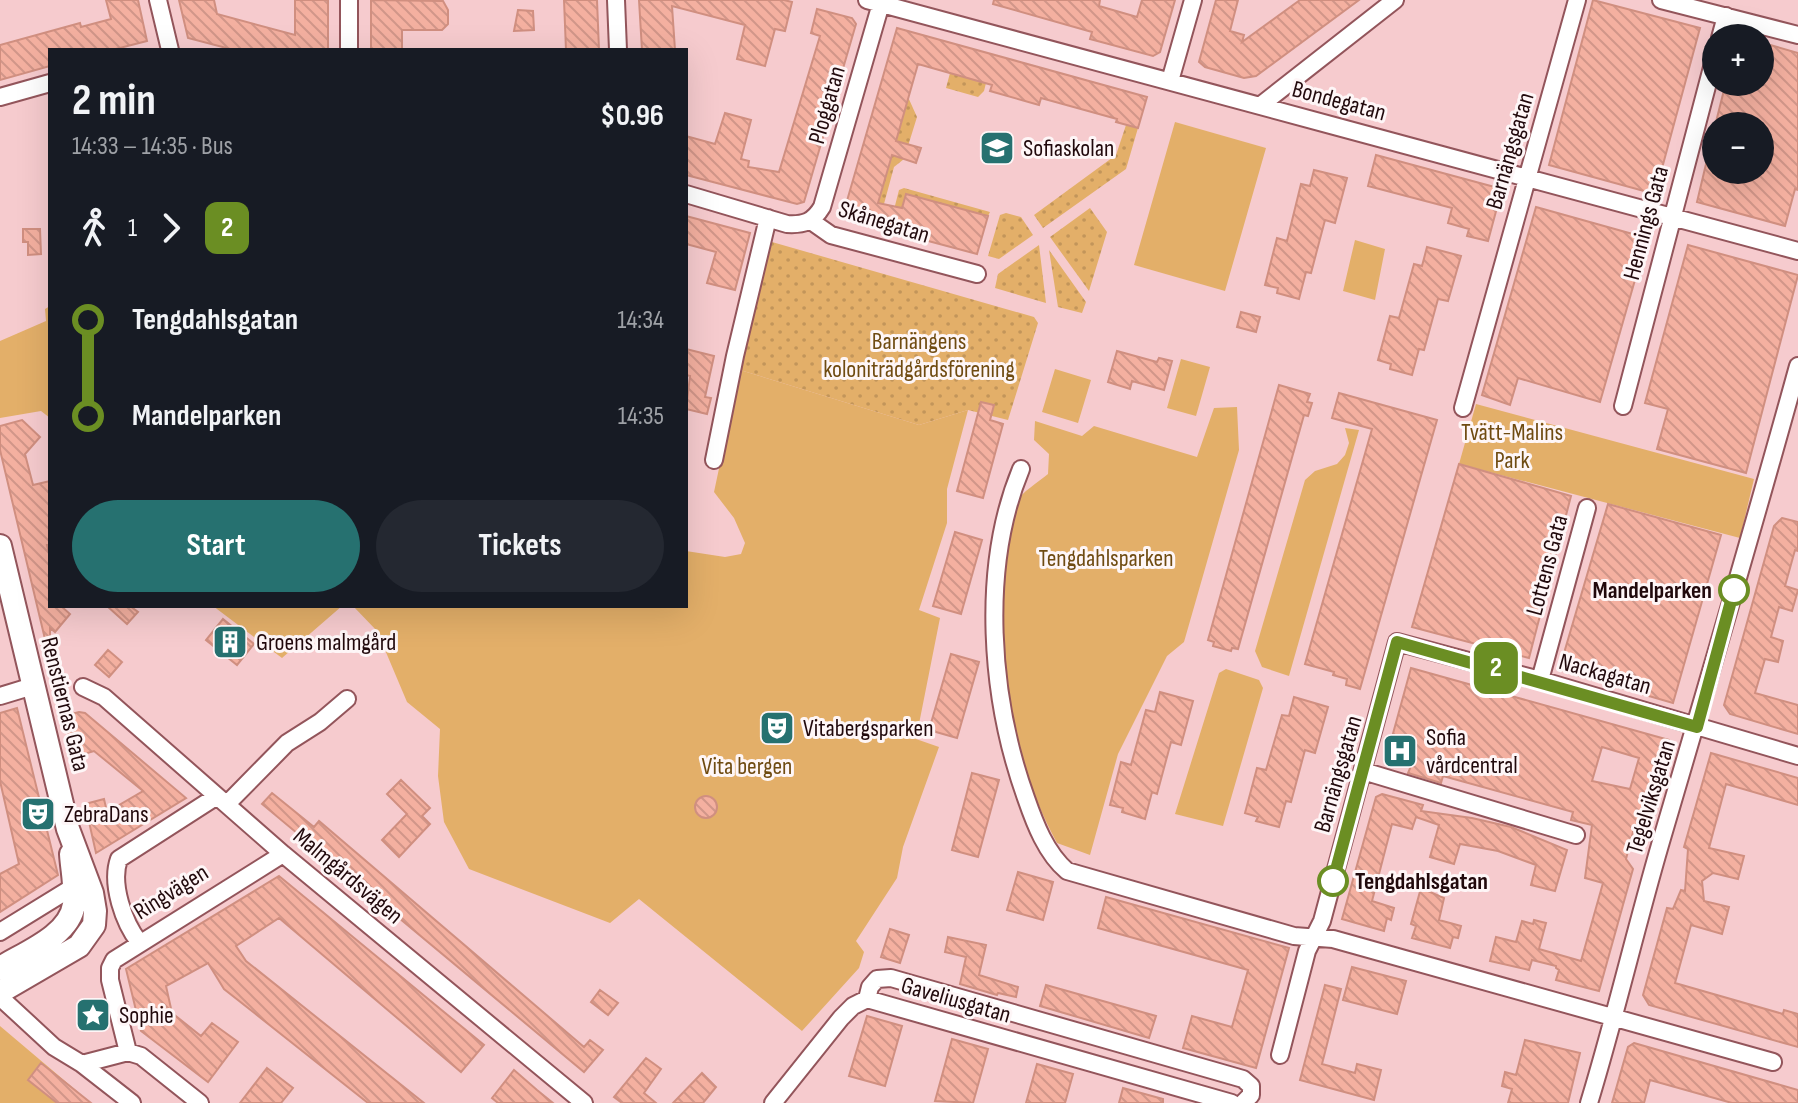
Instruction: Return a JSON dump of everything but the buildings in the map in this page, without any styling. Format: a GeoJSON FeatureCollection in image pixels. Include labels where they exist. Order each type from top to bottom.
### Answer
{"type":"FeatureCollection","features":[{"type":"Feature","properties":{"kind":"street"},"geometry":{"type":"LineString","coordinates":[[158,0],[170,48]]}},
{"type":"Feature","properties":{"kind":"street"},"geometry":{"type":"LineString","coordinates":[[349,0],[349,48]]}},
{"type":"Feature","properties":{"kind":"street"},"geometry":{"type":"LineString","coordinates":[[616,0],[618,48]]}},
{"type":"Feature","properties":{"kind":"street"},"geometry":{"type":"LineString","coordinates":[[1170,81],[1193,0]]}},
{"type":"Feature","properties":{"kind":"street"},"geometry":{"type":"LineString","coordinates":[[1261,105],[1395,0]]}},
{"type":"Feature","properties":{"kind":"street","name":"Barnängsgatan"},"geometry":{"type":"LineString","coordinates":[[1463,408],[1577,0]]}},
{"type":"Feature","properties":{"kind":"street"},"geometry":{"type":"LineString","coordinates":[[1661,0],[1798,35]]}},
{"type":"Feature","properties":{"kind":"street","name":"Bondegatan"},"geometry":{"type":"LineString","coordinates":[[877,1],[1527,180],[1798,251]]}},
{"type":"Feature","properties":{"kind":"street","name":"Ploggatan"},"geometry":{"type":"LineString","coordinates":[[811,221],[822,207],[877,1]]}},
{"type":"Feature","properties":{"kind":"street"},"geometry":{"type":"LineString","coordinates":[[1724,24],[1726,16]]}},
{"type":"Feature","properties":{"kind":"street"},"geometry":{"type":"LineString","coordinates":[[0,97],[48,84]]}},
{"type":"Feature","properties":{"kind":"street","name":"Hennings Gata"},"geometry":{"type":"LineString","coordinates":[[1623,406],[1704,96]]}},
{"type":"Feature","properties":{"kind":"street","name":"Skånegatan"},"geometry":{"type":"LineString","coordinates":[[688,195],[800,225],[811,221],[831,235],[977,274]]}},
{"type":"Feature","properties":{"kind":"street"},"geometry":{"type":"LineString","coordinates":[[714,460],[768,218]]}},
{"type":"Feature","properties":{"kind":"street","name":"Tegelviksgatan"},"geometry":{"type":"LineString","coordinates":[[1589,1103],[1798,366]]}},
{"type":"Feature","properties":{"kind":"street"},"geometry":{"type":"LineString","coordinates":[[1021,469],[1006,508],[997,573],[997,674],[1002,710],[1019,780],[1050,854],[1067,871],[1294,936],[1333,939],[1773,1062]]}},
{"type":"Feature","properties":{"kind":"street","name":"Lottens Gata"},"geometry":{"type":"LineString","coordinates":[[1540,680],[1587,508]]}},
{"type":"Feature","properties":{"kind":"street","name":"Renstiernas Gata"},"geometry":{"type":"LineString","coordinates":[[0,546],[68,829],[77,879]]}},
{"type":"Feature","properties":{"kind":"street","name":"Barnängsgatan"},"geometry":{"type":"LineString","coordinates":[[1280,1055],[1307,951],[1322,921],[1397,642]]}},
{"type":"Feature","properties":{"kind":"street","name":"Nackagatan"},"geometry":{"type":"LineString","coordinates":[[1397,642],[1540,680],[1798,756]]}},
{"type":"Feature","properties":{"kind":"street"},"geometry":{"type":"LineString","coordinates":[[0,696],[33,686]]}},
{"type":"Feature","properties":{"kind":"street","name":"Malmgårdsvägen"},"geometry":{"type":"LineString","coordinates":[[83,687],[104,697],[283,854],[584,1103]]}},
{"type":"Feature","properties":{"kind":"street"},"geometry":{"type":"LineString","coordinates":[[222,800],[287,743],[320,722],[347,699]]}},
{"type":"Feature","properties":{"kind":"street"},"geometry":{"type":"LineString","coordinates":[[1363,771],[1576,835]]}},
{"type":"Feature","properties":{"kind":"street","name":"Ringvägen"},"geometry":{"type":"LineString","coordinates":[[222,800],[119,859],[115,873],[122,906],[129,930],[139,942],[283,854]]}},
{"type":"Feature","properties":{"kind":"street"},"geometry":{"type":"LineString","coordinates":[[0,932],[77,879]]}},
{"type":"Feature","properties":{"kind":"street"},"geometry":{"type":"LineString","coordinates":[[0,968],[65,925],[74,908],[77,879]]}},
{"type":"Feature","properties":{"kind":"street","name":"Ringvägen"},"geometry":{"type":"LineString","coordinates":[[0,994],[79,946],[94,925],[95,911],[77,879]]}},
{"type":"Feature","properties":{"kind":"street"},"geometry":{"type":"LineString","coordinates":[[128,1052],[110,968],[114,960],[139,942]]}},
{"type":"Feature","properties":{"kind":"street","name":"Gaveliusgatan"},"geometry":{"type":"LineString","coordinates":[[1232,1103],[867,999],[870,987],[877,979],[891,978],[1243,1079],[1251,1086],[1251,1095],[1243,1103]]}},
{"type":"Feature","properties":{"kind":"street"},"geometry":{"type":"LineString","coordinates":[[0,994],[54,1047],[82,1064],[132,1103]]}},
{"type":"Feature","properties":{"kind":"street"},"geometry":{"type":"LineString","coordinates":[[773,1103],[841,1018],[853,1006],[867,999]]}},
{"type":"Feature","properties":{"kind":"street"},"geometry":{"type":"LineString","coordinates":[[1039,1049],[1047,1024]]}},
{"type":"Feature","properties":{"kind":"street"},"geometry":{"type":"LineString","coordinates":[[82,1064],[128,1052],[141,1056],[200,1103]]}},
{"type":"Feature","properties":{"kind":"green space"},"geometry":{"type":"Polygon","coordinates":[[[950,73],[986,83],[984,91],[978,97],[946,88],[950,73]]]}},
{"type":"Feature","properties":{"kind":"green space"},"geometry":{"type":"Polygon","coordinates":[[[908,97],[917,117],[904,159],[894,167],[878,226],[878,203],[908,97]]]}},
{"type":"Feature","properties":{"kind":"green space"},"geometry":{"type":"Polygon","coordinates":[[[1175,122],[1266,148],[1225,291],[1134,265],[1175,122]]]}},
{"type":"Feature","properties":{"kind":"green space"},"geometry":{"type":"Polygon","coordinates":[[[1126,125],[1138,128],[1126,169],[1043,228],[1034,215],[1116,155],[1126,125]]]}},
{"type":"Feature","properties":{"kind":"green space"},"geometry":{"type":"Polygon","coordinates":[[[904,188],[990,212],[988,216],[906,194],[896,231],[889,229],[899,190],[904,188]]]}},
{"type":"Feature","properties":{"kind":"green space"},"geometry":{"type":"Polygon","coordinates":[[[1090,208],[1107,232],[1089,291],[1050,237],[1090,208]]]}},
{"type":"Feature","properties":{"kind":"green space"},"geometry":{"type":"Polygon","coordinates":[[[1006,213],[1021,217],[1033,235],[999,259],[988,256],[1000,215],[1006,213]]]}},
{"type":"Feature","properties":{"kind":"green space"},"geometry":{"type":"Polygon","coordinates":[[[1355,240],[1385,249],[1375,300],[1343,291],[1355,240]]]}},
{"type":"Feature","properties":{"kind":"green space","name":"Barnängens koloniträdgårdsförening"},"geometry":{"type":"Polygon","coordinates":[[[772,242],[1034,317],[1038,323],[1008,420],[968,410],[919,425],[740,370],[772,242]]]}},
{"type":"Feature","properties":{"kind":"green space"},"geometry":{"type":"Polygon","coordinates":[[[1039,245],[1046,303],[995,288],[998,274],[1039,245]]]}},
{"type":"Feature","properties":{"kind":"green space"},"geometry":{"type":"Polygon","coordinates":[[[1049,250],[1086,302],[1082,313],[1058,307],[1049,250]]]}},
{"type":"Feature","properties":{"kind":"green space"},"geometry":{"type":"Polygon","coordinates":[[[48,307],[48,416],[41,411],[0,418],[0,341],[46,321],[45,309],[48,307]]]}},
{"type":"Feature","properties":{"kind":"green space"},"geometry":{"type":"Polygon","coordinates":[[[1181,359],[1210,367],[1196,416],[1167,408],[1181,359]]]}},
{"type":"Feature","properties":{"kind":"green space"},"geometry":{"type":"Polygon","coordinates":[[[1055,369],[1091,380],[1078,423],[1042,412],[1055,369]]]}},
{"type":"Feature","properties":{"kind":"green space","name":"Vita bergen"},"geometry":{"type":"Polygon","coordinates":[[[740,370],[919,425],[968,410],[947,489],[947,523],[919,610],[940,618],[916,739],[939,747],[903,847],[897,878],[856,941],[864,952],[859,968],[802,1031],[639,899],[610,923],[469,869],[444,822],[438,776],[440,729],[407,702],[377,631],[355,608],[688,608],[688,551],[725,557],[741,554],[745,543],[734,518],[714,492],[740,370]]]}},
{"type":"Feature","properties":{"kind":"green space","name":"Tvätt-Malins Park"},"geometry":{"type":"Polygon","coordinates":[[[1476,404],[1754,479],[1740,538],[1459,464],[1476,404]]]}},
{"type":"Feature","properties":{"kind":"green space","name":"Tengdahlsparken"},"geometry":{"type":"Polygon","coordinates":[[[1237,407],[1239,450],[1184,642],[1167,656],[1118,754],[1090,855],[1057,843],[1040,809],[1016,736],[1003,660],[1003,583],[1012,513],[1022,495],[1048,474],[1049,454],[1034,440],[1035,421],[1082,436],[1094,426],[1197,457],[1214,408],[1237,407]]]}},
{"type":"Feature","properties":{"kind":"green space"},"geometry":{"type":"Polygon","coordinates":[[[1345,428],[1359,430],[1289,676],[1262,667],[1255,651],[1305,480],[1315,471],[1337,464],[1345,455],[1349,443],[1345,428]]]}},
{"type":"Feature","properties":{"kind":"green space"},"geometry":{"type":"Polygon","coordinates":[[[216,608],[340,608],[282,658],[216,608]]]}},
{"type":"Feature","properties":{"kind":"green space"},"geometry":{"type":"Polygon","coordinates":[[[1226,669],[1259,680],[1263,688],[1223,826],[1175,814],[1219,673],[1226,669]]]}},
{"type":"Feature","properties":{"kind":"green space"},"geometry":{"type":"Polygon","coordinates":[[[0,1026],[91,1103],[0,1103],[0,1026]]]}},
{"type":"Feature","properties":{"kind":"bus line","name":"2"},"geometry":{"type":"LineString","coordinates":[[1333,881],[1397,642],[1540,680],[1697,727],[1734,590]]}},
{"type":"Feature","properties":{"kind":"place","name":"Sofiaskolan"},"geometry":{"type":"Point","coordinates":[997,148]}},
{"type":"Feature","properties":{"kind":"place","name":"Mandelparken"},"geometry":{"type":"Point","coordinates":[1734,590]}},
{"type":"Feature","properties":{"kind":"place","name":"Groens malmgård"},"geometry":{"type":"Point","coordinates":[230,642]}},
{"type":"Feature","properties":{"kind":"place","name":"Vitabergsparken"},"geometry":{"type":"Point","coordinates":[777,728]}},
{"type":"Feature","properties":{"kind":"place","name":"Sofia vårdcentral"},"geometry":{"type":"Point","coordinates":[1400,751]}},
{"type":"Feature","properties":{"kind":"place","name":"ZebraDans"},"geometry":{"type":"Point","coordinates":[38,814]}},
{"type":"Feature","properties":{"kind":"place","name":"Tengdahlsgatan"},"geometry":{"type":"Point","coordinates":[1333,881]}},
{"type":"Feature","properties":{"kind":"place","name":"Sophie"},"geometry":{"type":"Point","coordinates":[93,1015]}}]}
